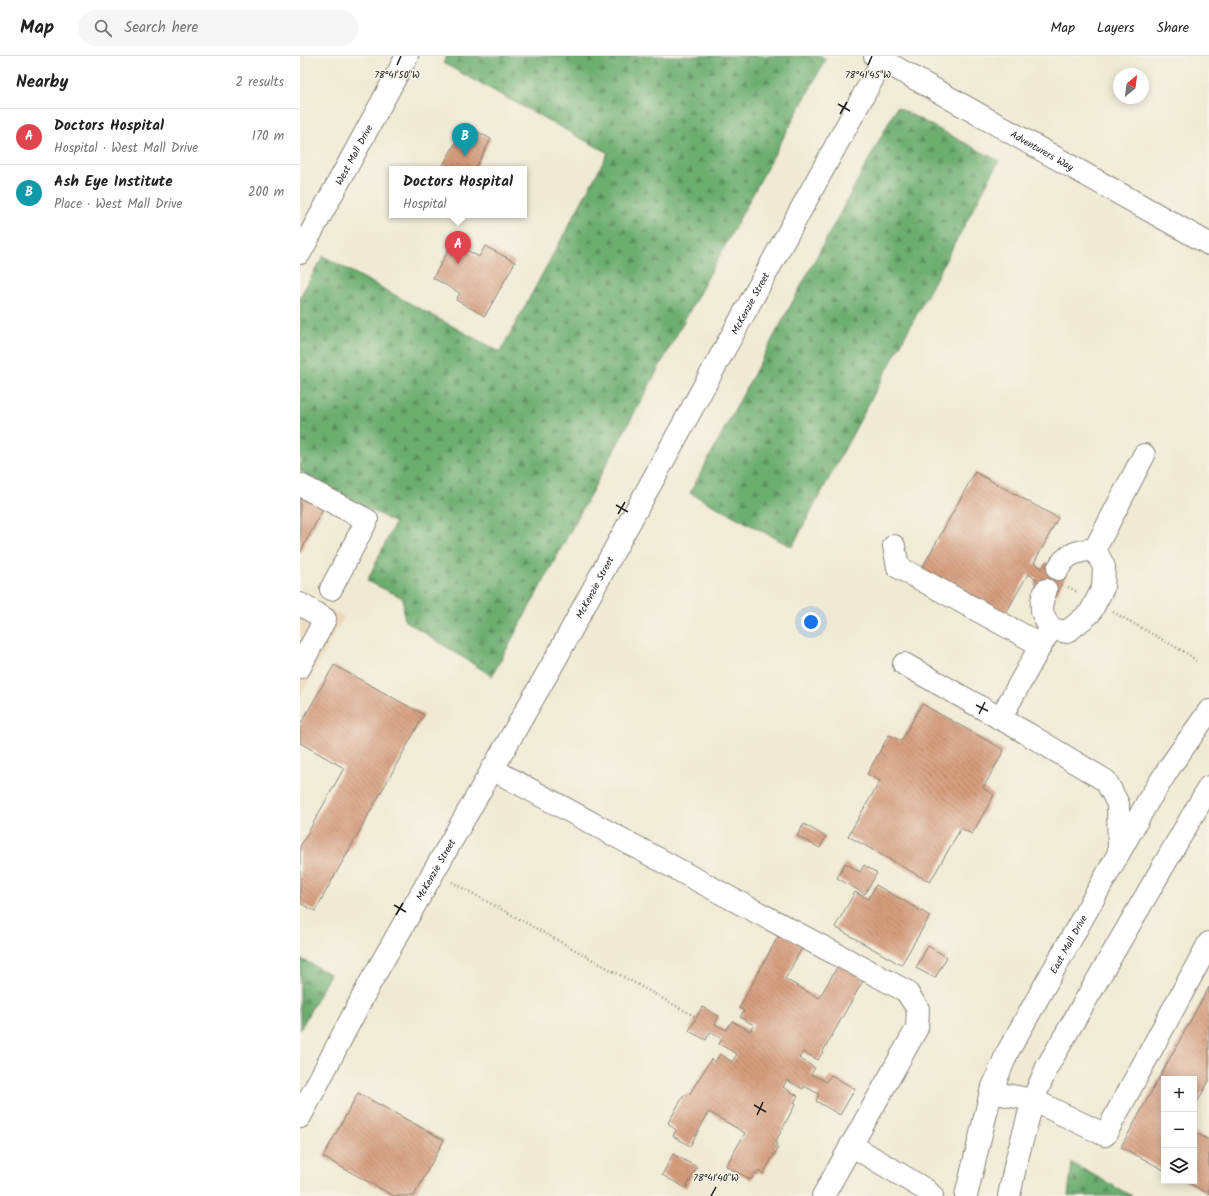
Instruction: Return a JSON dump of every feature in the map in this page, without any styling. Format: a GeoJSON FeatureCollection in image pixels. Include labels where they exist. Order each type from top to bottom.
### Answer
{"type":"FeatureCollection","features":[{"type":"Feature","properties":{"kind":"street","name":"West Mall Drive"},"geometry":{"type":"LineString","coordinates":[[300,253],[408,56]]}},
{"type":"Feature","properties":{"kind":"street","name":"Adventurers Way"},"geometry":{"type":"LineString","coordinates":[[881,57],[1209,244]]}},
{"type":"Feature","properties":{"kind":"street","name":"McKenzie Street"},"geometry":{"type":"LineString","coordinates":[[300,1117],[370,983],[556,660],[881,57]]}},
{"type":"Feature","properties":{"kind":"street"},"geometry":{"type":"LineString","coordinates":[[1095,550],[1144,456]]}},
{"type":"Feature","properties":{"kind":"street"},"geometry":{"type":"LineString","coordinates":[[300,485],[367,520],[331,589]]}},
{"type":"Feature","properties":{"kind":"street"},"geometry":{"type":"LineString","coordinates":[[894,546],[898,567],[1046,637],[1067,632],[1090,613],[1104,588],[1104,567],[1095,550]]}},
{"type":"Feature","properties":{"kind":"street"},"geometry":{"type":"LineString","coordinates":[[1000,719],[1046,637],[1042,606],[1044,594],[1056,581],[1060,564],[1071,554],[1081,551],[1095,550]]}},
{"type":"Feature","properties":{"kind":"street"},"geometry":{"type":"LineString","coordinates":[[300,604],[326,619],[300,667]]}},
{"type":"Feature","properties":{"kind":"street"},"geometry":{"type":"LineString","coordinates":[[904,664],[1106,781],[1118,804],[1119,852]]}},
{"type":"Feature","properties":{"kind":"street","name":"East Mall Drive"},"geometry":{"type":"LineString","coordinates":[[966,1196],[991,1092],[1007,1053],[1119,852],[1171,765],[1209,711]]}},
{"type":"Feature","properties":{"kind":"street"},"geometry":{"type":"LineString","coordinates":[[492,770],[906,991],[918,1009],[917,1028],[823,1196]]}},
{"type":"Feature","properties":{"kind":"street"},"geometry":{"type":"LineString","coordinates":[[1009,1196],[1016,1162],[1034,1100],[1047,1067],[1206,797]]}},
{"type":"Feature","properties":{"kind":"street"},"geometry":{"type":"LineString","coordinates":[[991,1092],[1034,1100],[1105,1135],[1209,943]]}},
{"type":"Feature","properties":{"kind":"street"},"geometry":{"type":"LineString","coordinates":[[851,1145],[926,1190],[932,1196]]}},
{"type":"Feature","properties":{"kind":"path"},"geometry":{"type":"LineString","coordinates":[[1056,581],[1188,654],[1196,662]]}},
{"type":"Feature","properties":{"kind":"path"},"geometry":{"type":"LineString","coordinates":[[434,872],[696,1017]]}},
{"type":"Feature","properties":{"kind":"shaded area"},"geometry":{"type":"Polygon","coordinates":[[[300,592],[344,617],[300,697],[300,592]]]}},
{"type":"Feature","properties":{"kind":"green space"},"geometry":{"type":"Polygon","coordinates":[[[447,56],[821,56],[826,59],[492,676],[404,620],[403,598],[367,581],[395,523],[300,471],[300,297],[323,256],[500,352],[608,153],[443,63],[447,56]]]}},
{"type":"Feature","properties":{"kind":"green space"},"geometry":{"type":"Polygon","coordinates":[[[897,107],[999,161],[792,547],[690,493],[897,107]]]}},
{"type":"Feature","properties":{"kind":"green space"},"geometry":{"type":"Polygon","coordinates":[[[300,958],[330,974],[300,1030],[300,958]]]}},
{"type":"Feature","properties":{"kind":"green space"},"geometry":{"type":"Polygon","coordinates":[[[1072,1163],[1132,1196],[1068,1196],[1072,1163]]]}},
{"type":"Feature","properties":{"kind":"building"},"geometry":{"type":"Polygon","coordinates":[[[465,125],[491,139],[477,166],[443,166],[465,125]]]}},
{"type":"Feature","properties":{"kind":"building"},"geometry":{"type":"Polygon","coordinates":[[[453,242],[479,257],[485,246],[515,262],[485,316],[456,300],[460,293],[433,278],[453,242]]]}},
{"type":"Feature","properties":{"kind":"building"},"geometry":{"type":"Polygon","coordinates":[[[975,472],[1058,518],[1034,563],[1042,568],[1046,562],[1067,574],[1056,595],[1034,583],[1037,579],[1028,574],[1003,618],[920,572],[975,472]]]}},
{"type":"Feature","properties":{"kind":"building"},"geometry":{"type":"Polygon","coordinates":[[[300,492],[325,505],[300,553],[300,492]]]}},
{"type":"Feature","properties":{"kind":"building"},"geometry":{"type":"Polygon","coordinates":[[[334,665],[424,715],[315,911],[300,903],[300,847],[344,768],[300,743],[300,725],[334,665]]]}},
{"type":"Feature","properties":{"kind":"building"},"geometry":{"type":"Polygon","coordinates":[[[922,704],[1004,750],[983,788],[994,795],[972,834],[961,828],[930,882],[848,836],[880,781],[867,774],[889,735],[901,741],[922,704]]]}},
{"type":"Feature","properties":{"kind":"building"},"geometry":{"type":"Polygon","coordinates":[[[804,824],[826,837],[820,848],[797,836],[804,824]]]}},
{"type":"Feature","properties":{"kind":"building"},"geometry":{"type":"Polygon","coordinates":[[[845,863],[860,872],[864,865],[877,873],[865,894],[837,878],[845,863]]]}},
{"type":"Feature","properties":{"kind":"building"},"geometry":{"type":"Polygon","coordinates":[[[876,885],[930,916],[901,965],[835,927],[855,892],[868,899],[876,885]]]}},
{"type":"Feature","properties":{"kind":"building"},"geometry":{"type":"Polygon","coordinates":[[[781,931],[804,944],[785,979],[819,998],[839,964],[864,979],[818,1060],[803,1052],[799,1058],[815,1068],[811,1074],[826,1082],[831,1075],[855,1089],[840,1115],[816,1101],[819,1094],[804,1086],[803,1089],[787,1080],[783,1087],[798,1096],[794,1102],[796,1103],[775,1143],[777,1144],[775,1147],[778,1148],[763,1174],[758,1171],[751,1180],[726,1166],[745,1133],[709,1112],[690,1146],[673,1136],[676,1130],[668,1123],[684,1095],[689,1095],[711,1059],[715,1062],[720,1054],[732,1062],[737,1054],[719,1044],[722,1039],[710,1032],[706,1040],[689,1031],[702,1007],[719,1016],[715,1024],[726,1030],[732,1021],[750,1031],[754,1025],[740,1017],[744,1011],[739,1008],[781,931]]]}},
{"type":"Feature","properties":{"kind":"building"},"geometry":{"type":"Polygon","coordinates":[[[928,946],[947,957],[935,978],[916,968],[928,946]]]}},
{"type":"Feature","properties":{"kind":"building"},"geometry":{"type":"Polygon","coordinates":[[[1209,987],[1209,1081],[1197,1103],[1197,1076],[1161,1076],[1161,1168],[1121,1147],[1209,987]]]}},
{"type":"Feature","properties":{"kind":"building"},"geometry":{"type":"Polygon","coordinates":[[[358,1093],[444,1140],[414,1196],[394,1196],[323,1157],[358,1093]]]}},
{"type":"Feature","properties":{"kind":"building"},"geometry":{"type":"Polygon","coordinates":[[[1197,1134],[1209,1140],[1209,1194],[1191,1184],[1197,1184],[1197,1134]]]}},
{"type":"Feature","properties":{"kind":"building"},"geometry":{"type":"Polygon","coordinates":[[[673,1154],[697,1167],[686,1188],[662,1175],[673,1154]]]}},
{"type":"Feature","properties":{"kind":"place","name":"Ash Eye Institute"},"geometry":{"type":"Point","coordinates":[465,156]}},
{"type":"Feature","properties":{"kind":"place","name":"Doctors Hospital"},"geometry":{"type":"Point","coordinates":[458,264]}}]}
